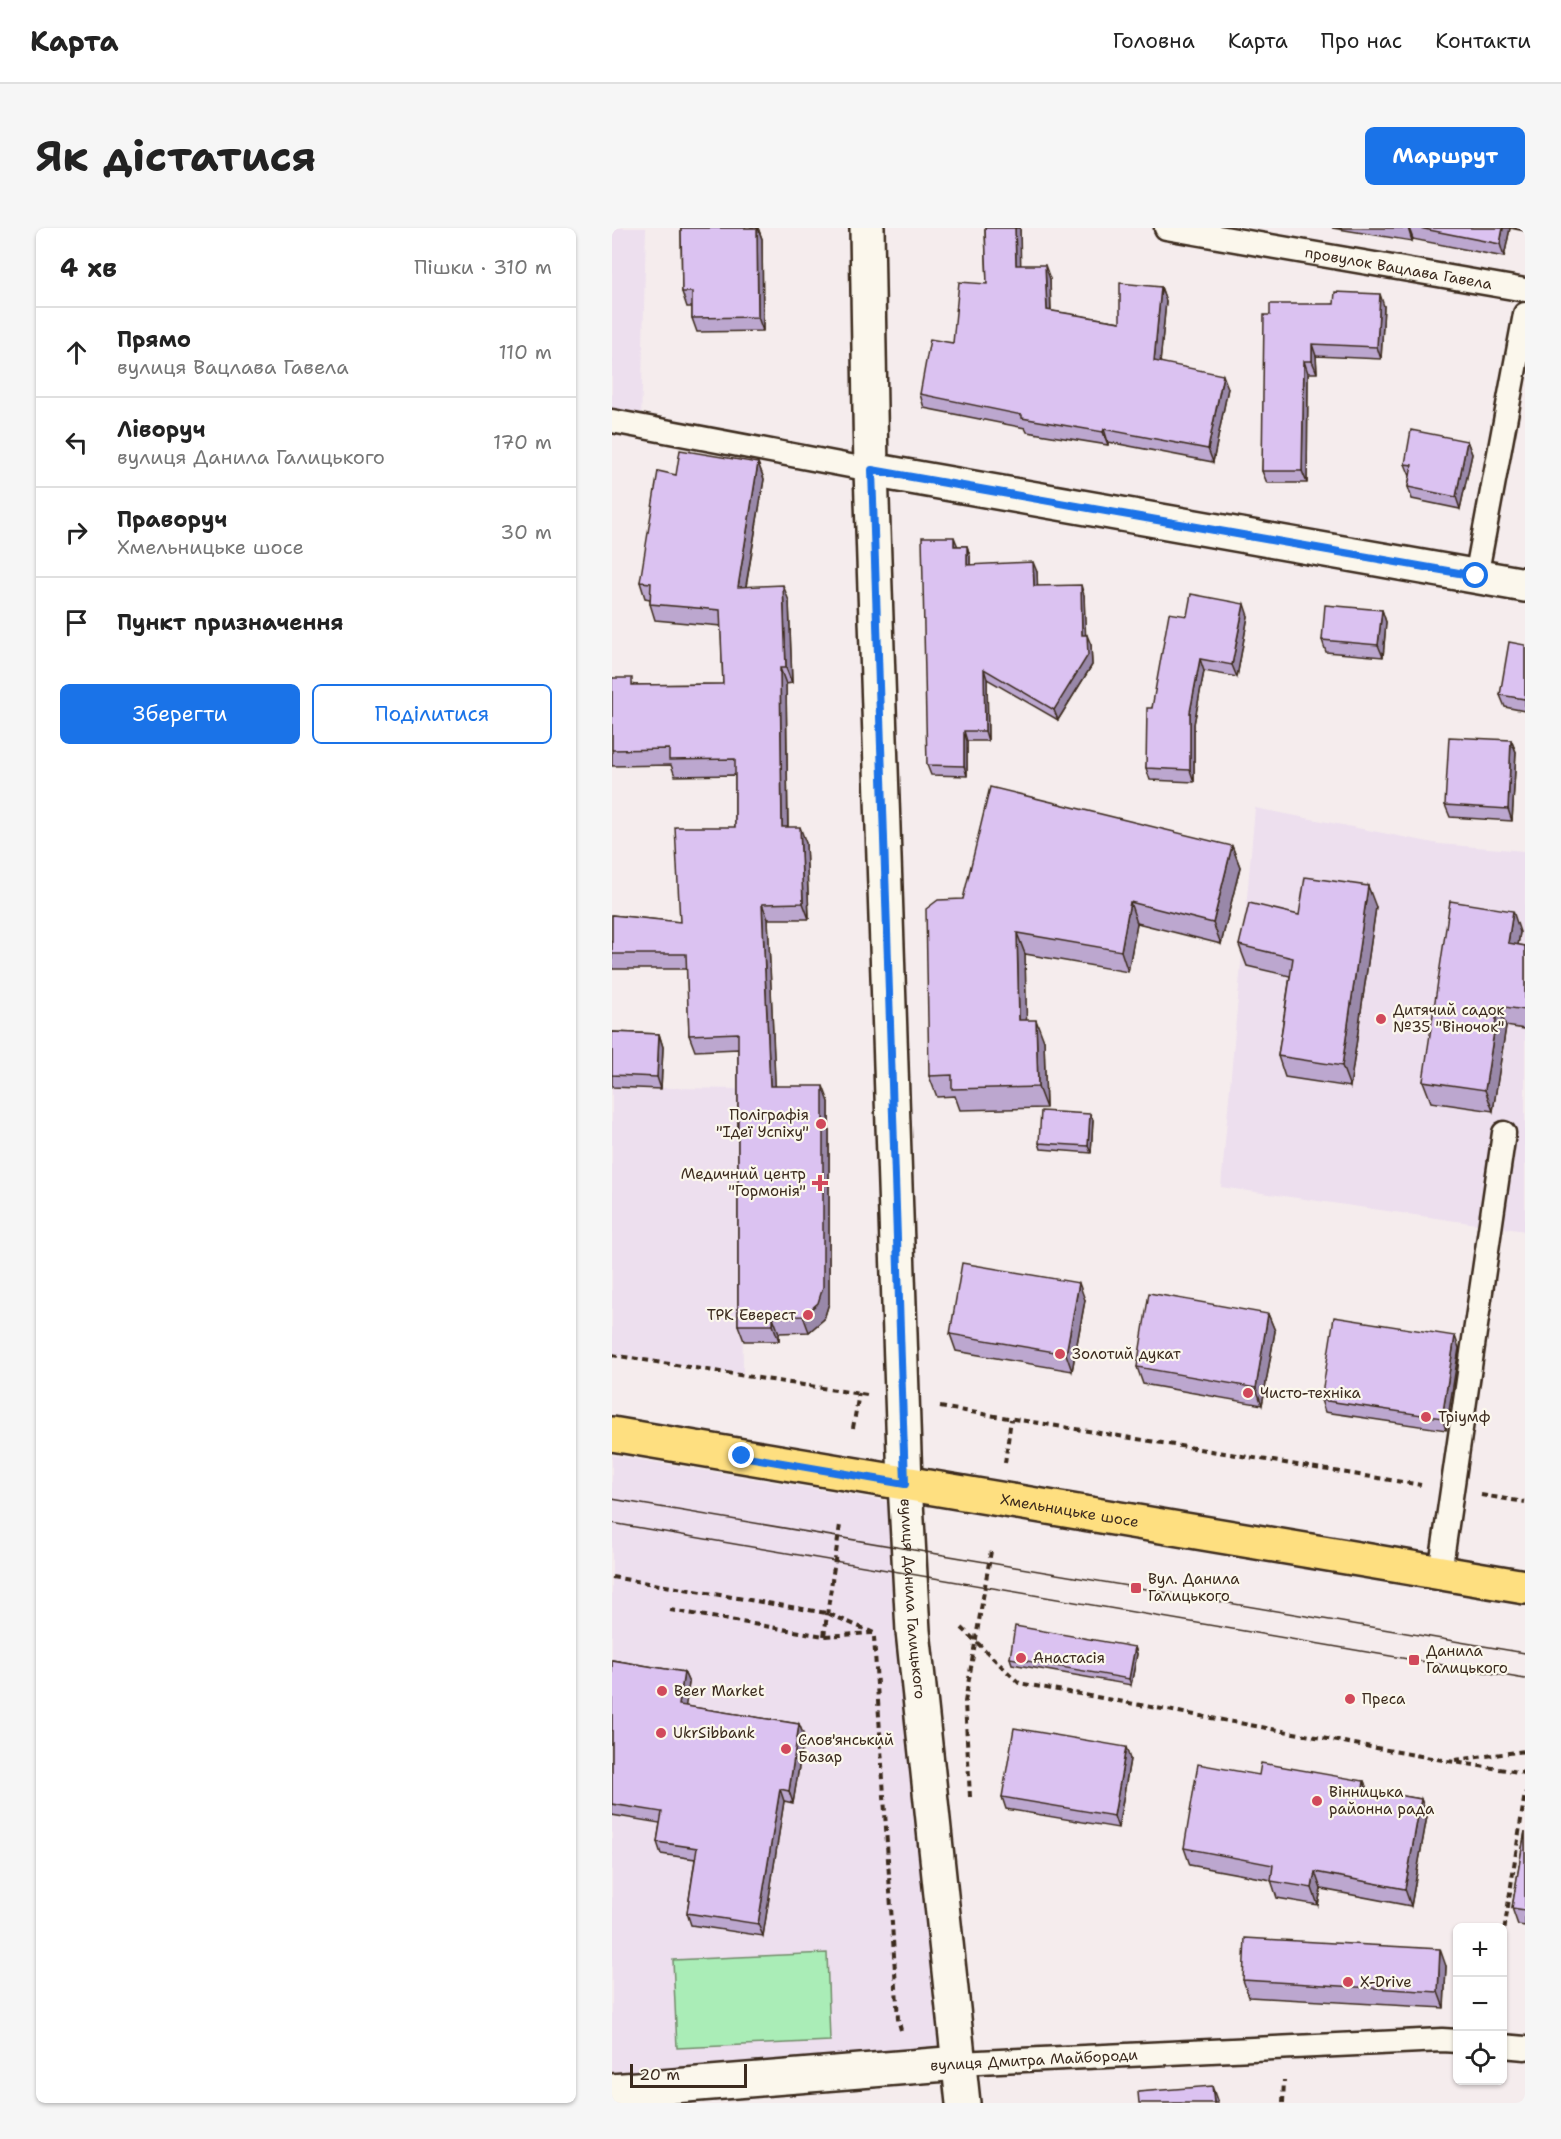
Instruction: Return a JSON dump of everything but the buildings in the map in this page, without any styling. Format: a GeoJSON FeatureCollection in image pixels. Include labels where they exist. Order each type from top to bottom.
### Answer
{"type":"FeatureCollection","features":[{"type":"Feature","properties":{"kind":"main road","name":"Хмельницьке шосе"},"geometry":{"type":"LineString","coordinates":[[612,1434],[1525,1587]]}},
{"type":"Feature","properties":{"kind":"street","name":"вулиця Данила Галицького"},"geometry":{"type":"LineString","coordinates":[[867,228],[872,470],[905,1484],[913,1631],[963,2103]]}},
{"type":"Feature","properties":{"kind":"street"},"geometry":{"type":"LineString","coordinates":[[872,470],[1525,585]]}},
{"type":"Feature","properties":{"kind":"street","name":"вулиця Дмитра Майбороди"},"geometry":{"type":"LineString","coordinates":[[612,2091],[959,2063]]}},
{"type":"Feature","properties":{"kind":"lane","name":"провулок Вацлава Гавела"},"geometry":{"type":"LineString","coordinates":[[1166,228],[1525,290]]}},
{"type":"Feature","properties":{"kind":"lane"},"geometry":{"type":"LineString","coordinates":[[1476,576],[1525,314]]}},
{"type":"Feature","properties":{"kind":"lane"},"geometry":{"type":"LineString","coordinates":[[612,421],[872,470]]}},
{"type":"Feature","properties":{"kind":"lane"},"geometry":{"type":"LineString","coordinates":[[1440,1573],[1504,1133]]}},
{"type":"Feature","properties":{"kind":"lane","name":"вулиця Дмитра Майбороди"},"geometry":{"type":"LineString","coordinates":[[959,2063],[1430,2040],[1453,2041]]}},
{"type":"Feature","properties":{"kind":"lane"},"geometry":{"type":"LineString","coordinates":[[1507,2046],[1525,2048]]}},
{"type":"Feature","properties":{"kind":"path"},"geometry":{"type":"LineString","coordinates":[[612,1355],[1525,1502]]}},
{"type":"Feature","properties":{"kind":"path"},"geometry":{"type":"LineString","coordinates":[[853,1428],[859,1394]]}},
{"type":"Feature","properties":{"kind":"path"},"geometry":{"type":"LineString","coordinates":[[1004,1469],[1011,1419]]}},
{"type":"Feature","properties":{"kind":"path"},"geometry":{"type":"LineString","coordinates":[[824,1636],[840,1525]]}},
{"type":"Feature","properties":{"kind":"path"},"geometry":{"type":"LineString","coordinates":[[977,1641],[991,1551]]}},
{"type":"Feature","properties":{"kind":"path"},"geometry":{"type":"LineString","coordinates":[[612,1577],[826,1613],[874,1633]]}},
{"type":"Feature","properties":{"kind":"path"},"geometry":{"type":"LineString","coordinates":[[670,1610],[824,1636],[874,1633]]}},
{"type":"Feature","properties":{"kind":"path"},"geometry":{"type":"LineString","coordinates":[[962,1628],[1019,1683],[1525,1773]]}},
{"type":"Feature","properties":{"kind":"path"},"geometry":{"type":"LineString","coordinates":[[874,1633],[898,2019],[911,2067]]}},
{"type":"Feature","properties":{"kind":"path"},"geometry":{"type":"LineString","coordinates":[[1448,1761],[1525,1751]]}},
{"type":"Feature","properties":{"kind":"path"},"geometry":{"type":"LineString","coordinates":[[1505,1923],[1525,1794]]}},
{"type":"Feature","properties":{"kind":"shaded area"},"geometry":{"type":"Polygon","coordinates":[[[612,228],[646,228],[641,425],[612,421],[612,228]]]}},
{"type":"Feature","properties":{"kind":"shaded area","name":"Дитячий садок №35 \"Віночок\""},"geometry":{"type":"Polygon","coordinates":[[[1255,808],[1439,844],[1525,851],[1525,1231],[1221,1187],[1255,808]]]}},
{"type":"Feature","properties":{"kind":"shaded area"},"geometry":{"type":"Polygon","coordinates":[[[612,1087],[740,1089],[743,1375],[612,1355],[612,1087]]]}},
{"type":"Feature","properties":{"kind":"shaded area"},"geometry":{"type":"Polygon","coordinates":[[[612,1455],[905,1504],[958,2062],[612,2090],[612,1455]]]}},
{"type":"Feature","properties":{"kind":"green space"},"geometry":{"type":"Polygon","coordinates":[[[827,1953],[830,2041],[677,2048],[673,1960],[827,1953]]]}},
{"type":"Feature","properties":{"kind":"tram line"},"geometry":{"type":"LineString","coordinates":[[612,1499],[1525,1653]]}},
{"type":"Feature","properties":{"kind":"tram line"},"geometry":{"type":"LineString","coordinates":[[612,1523],[1525,1679]]}},
{"type":"Feature","properties":{"kind":"place","name":"Дитячий садок №35 \"Віночок\""},"geometry":{"type":"Point","coordinates":[1381,1019]}},
{"type":"Feature","properties":{"kind":"place","name":"Поліграфія \"Ідеї Успіху\""},"geometry":{"type":"Point","coordinates":[821,1124]}},
{"type":"Feature","properties":{"kind":"place","name":"Медичний центр \"Гормонія\""},"geometry":{"type":"Point","coordinates":[820,1183]}},
{"type":"Feature","properties":{"kind":"place","name":"ТРК Еверест"},"geometry":{"type":"Point","coordinates":[808,1315]}},
{"type":"Feature","properties":{"kind":"place","name":"Золотий дукат"},"geometry":{"type":"Point","coordinates":[1060,1354]}},
{"type":"Feature","properties":{"kind":"place","name":"Чисто-техніка"},"geometry":{"type":"Point","coordinates":[1248,1393]}},
{"type":"Feature","properties":{"kind":"place","name":"Тріумф"},"geometry":{"type":"Point","coordinates":[1426,1417]}},
{"type":"Feature","properties":{"kind":"place","name":"Вул. Данила Галицького"},"geometry":{"type":"Point","coordinates":[1136,1588]}},
{"type":"Feature","properties":{"kind":"place","name":"Анастасія"},"geometry":{"type":"Point","coordinates":[1021,1658]}},
{"type":"Feature","properties":{"kind":"place","name":"Данила Галицького"},"geometry":{"type":"Point","coordinates":[1414,1660]}},
{"type":"Feature","properties":{"kind":"place","name":"Beer Market"},"geometry":{"type":"Point","coordinates":[662,1691]}},
{"type":"Feature","properties":{"kind":"place","name":"Преса"},"geometry":{"type":"Point","coordinates":[1350,1699]}},
{"type":"Feature","properties":{"kind":"place","name":"UkrSibbank"},"geometry":{"type":"Point","coordinates":[661,1733]}},
{"type":"Feature","properties":{"kind":"place","name":"Слов'янський Базар"},"geometry":{"type":"Point","coordinates":[786,1749]}},
{"type":"Feature","properties":{"kind":"place","name":"Вінницька районна рада"},"geometry":{"type":"Point","coordinates":[1317,1801]}},
{"type":"Feature","properties":{"kind":"place","name":"X-Drive"},"geometry":{"type":"Point","coordinates":[1348,1982]}},
{"type":"Feature","properties":{"kind":"route"},"geometry":{"type":"LineString","coordinates":[[742,1456],[905,1484],[872,470],[1476,576]]}}]}
